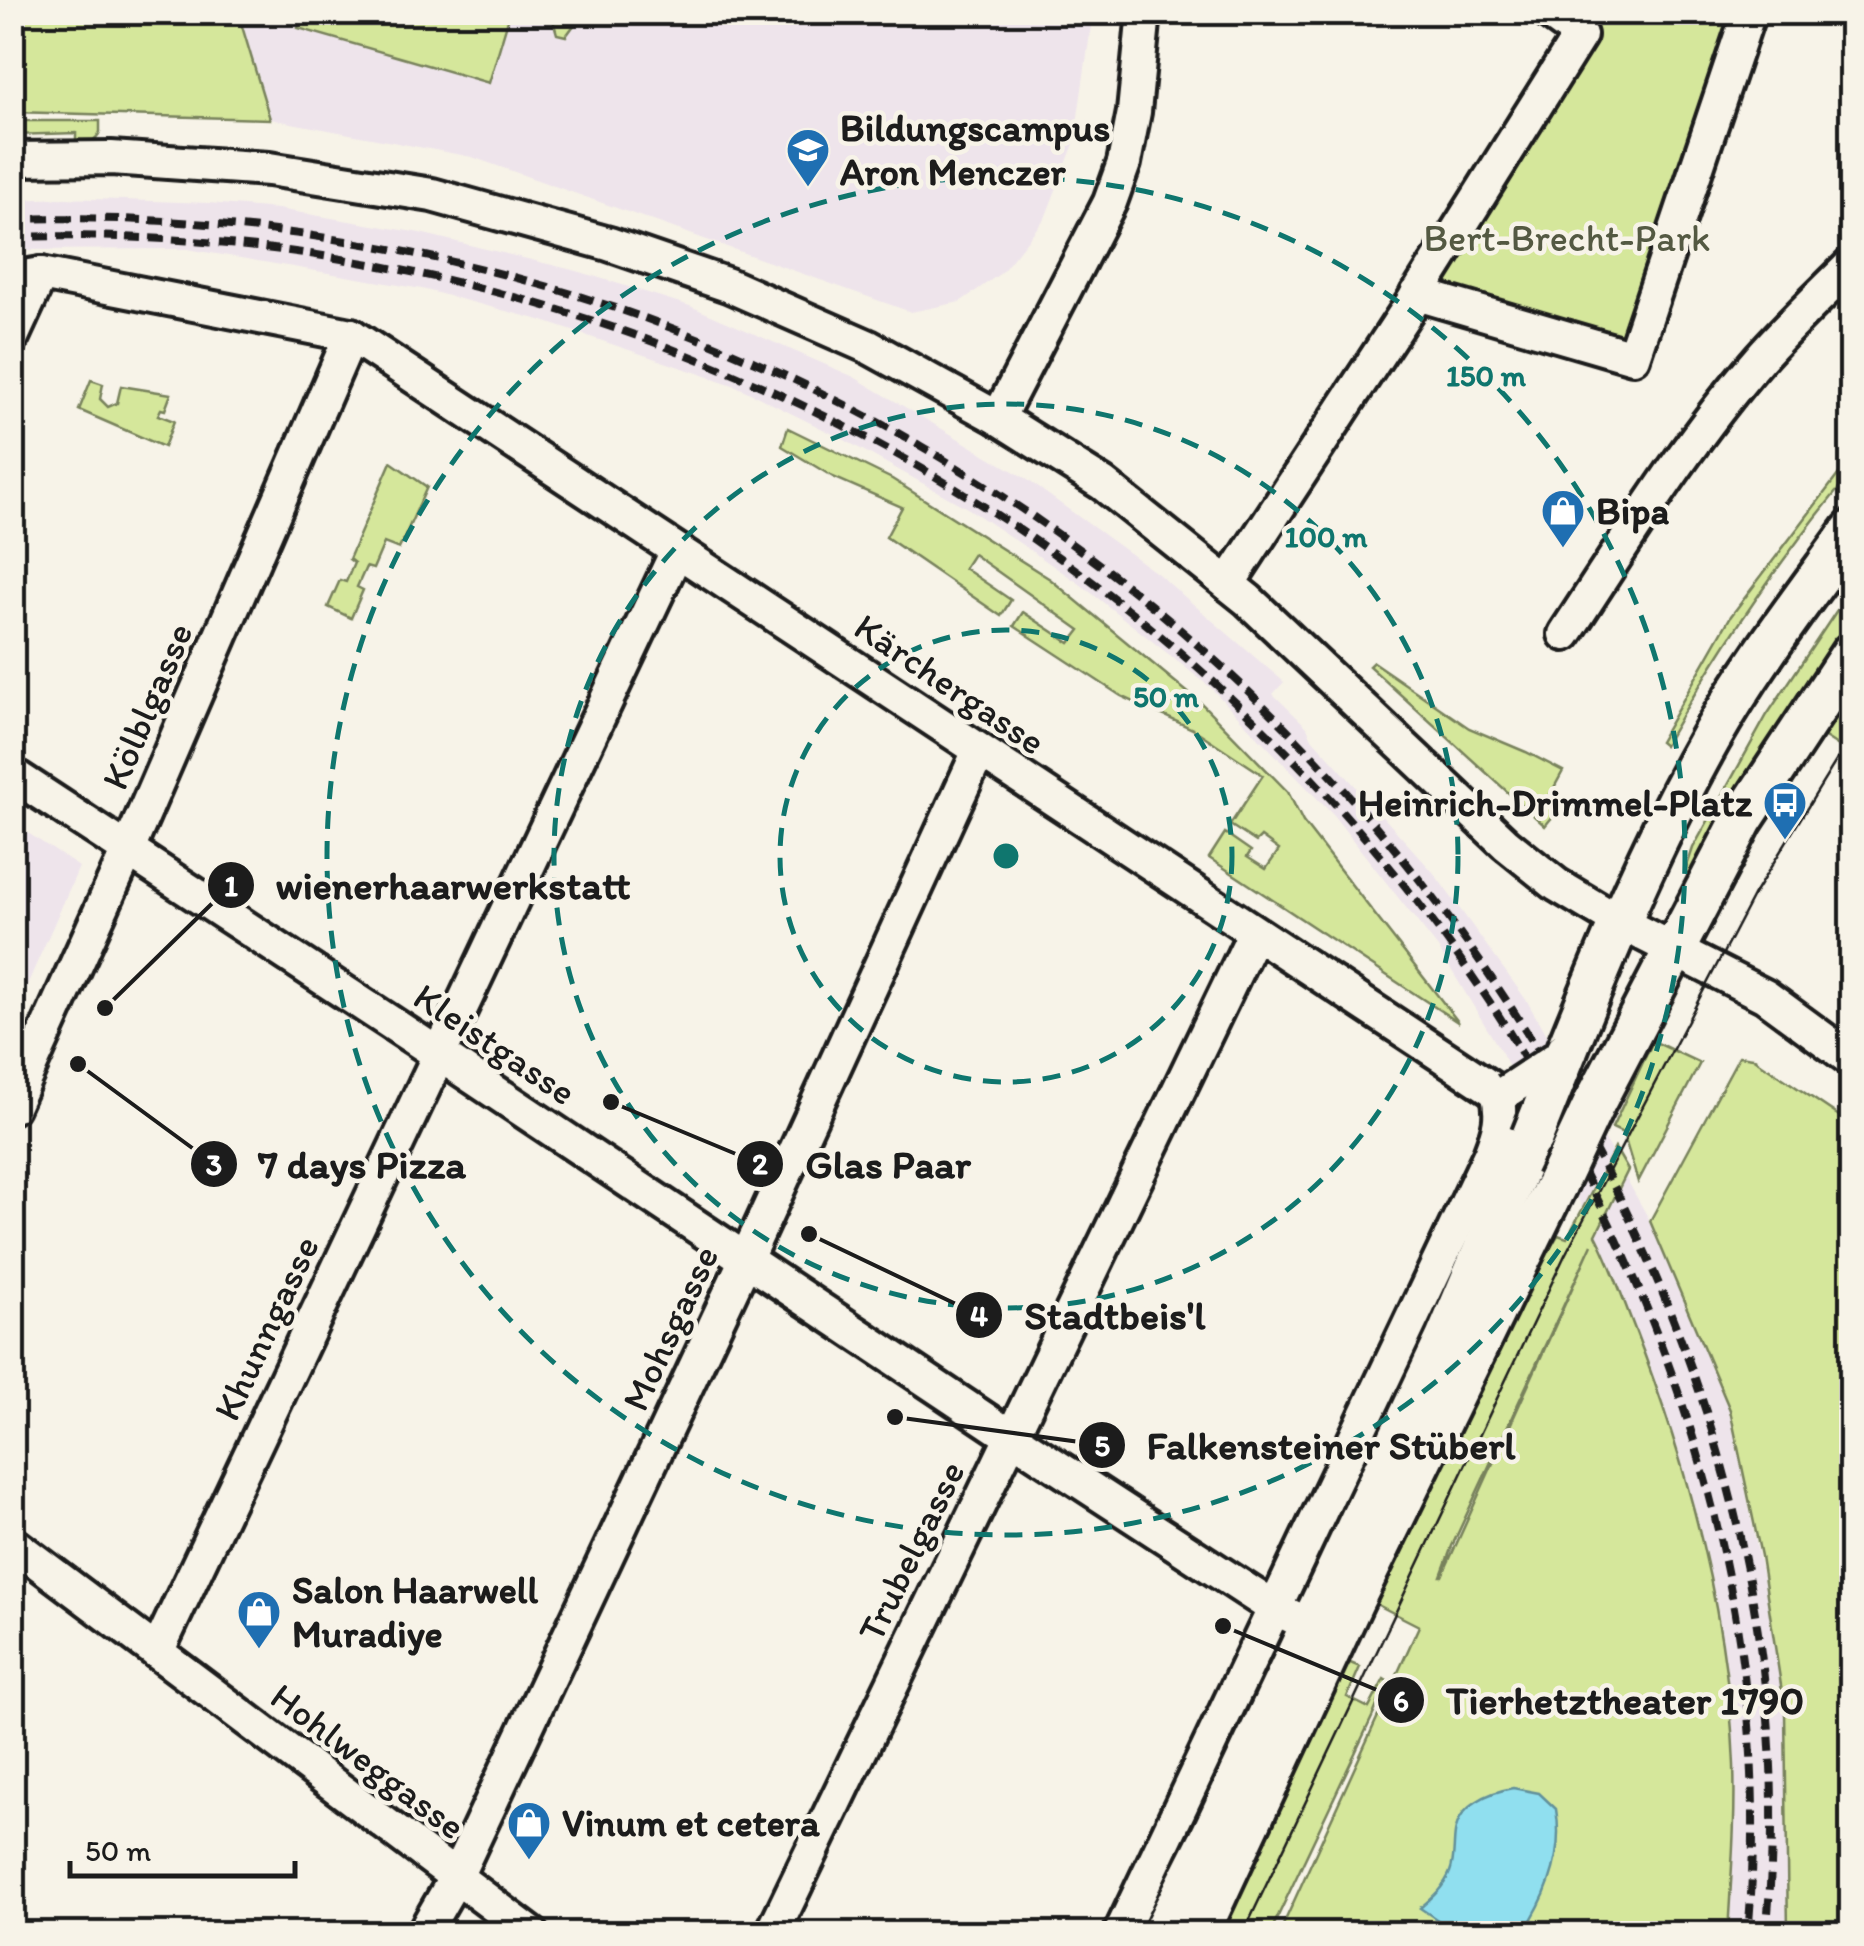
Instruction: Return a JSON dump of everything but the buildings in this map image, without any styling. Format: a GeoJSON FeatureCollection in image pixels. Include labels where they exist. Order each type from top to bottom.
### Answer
{"type":"FeatureCollection","features":[{"type":"Feature","properties":{"kind":"main road"},"geometry":{"type":"LineString","coordinates":[[1198,1934],[1619,922],[1711,737],[1752,671],[1852,531]]}},
{"type":"Feature","properties":{"kind":"main road"},"geometry":{"type":"LineString","coordinates":[[1162,1934],[1557,1183],[1672,949],[1742,820],[1852,652]]}},
{"type":"Feature","properties":{"kind":"street"},"geometry":{"type":"LineString","coordinates":[[998,418],[1110,202],[1124,163],[1134,112],[1144,12]]}},
{"type":"Feature","properties":{"kind":"street"},"geometry":{"type":"LineString","coordinates":[[1228,584],[1580,35],[1548,12]]}},
{"type":"Feature","properties":{"kind":"street"},"geometry":{"type":"LineString","coordinates":[[1417,294],[1633,358],[1749,12]]}},
{"type":"Feature","properties":{"kind":"street"},"geometry":{"type":"LineString","coordinates":[[12,160],[112,158],[269,168],[432,195],[609,244],[728,285],[870,347],[998,418],[1103,484],[1228,584],[1529,864],[1619,922],[1765,996],[1852,1060]]}},
{"type":"Feature","properties":{"kind":"street"},"geometry":{"type":"LineString","coordinates":[[1565,634],[1664,483],[1735,390],[1760,358],[1852,264]]}},
{"type":"Feature","properties":{"kind":"street"},"geometry":{"type":"LineString","coordinates":[[12,338],[27,276],[352,335]]}},
{"type":"Feature","properties":{"kind":"street","name":"Kärchergasse"},"geometry":{"type":"LineString","coordinates":[[352,335],[1254,934],[1502,1091]]}},
{"type":"Feature","properties":{"kind":"street","name":"Kölblgasse"},"geometry":{"type":"LineString","coordinates":[[12,1107],[352,335]]}},
{"type":"Feature","properties":{"kind":"street","name":"Khunngasse"},"geometry":{"type":"LineString","coordinates":[[157,1652],[677,550]]}},
{"type":"Feature","properties":{"kind":"street","name":"Mohsgasse"},"geometry":{"type":"LineString","coordinates":[[423,1934],[456,1877],[979,751]]}},
{"type":"Feature","properties":{"kind":"street","name":"Kleistgasse"},"geometry":{"type":"LineString","coordinates":[[12,774],[1010,1436],[1274,1608],[1324,1632]]}},
{"type":"Feature","properties":{"kind":"street","name":"Trubelgasse"},"geometry":{"type":"LineString","coordinates":[[772,1934],[1254,934]]}},
{"type":"Feature","properties":{"kind":"street"},"geometry":{"type":"LineString","coordinates":[[1120,1934],[1490,1154],[1500,1129],[1502,1091],[1566,1052]]}},
{"type":"Feature","properties":{"kind":"street","name":"Hohlweggasse"},"geometry":{"type":"LineString","coordinates":[[12,1543],[532,1934]]}},
{"type":"Feature","properties":{"kind":"shaded area","name":"Bildungscampus Aron Menczer"},"geometry":{"type":"Polygon","coordinates":[[[238,13],[1093,13],[1074,144],[1045,218],[1001,273],[960,302],[911,312],[472,157],[270,119],[238,13]]]}},
{"type":"Feature","properties":{"kind":"shaded area"},"geometry":{"type":"Polygon","coordinates":[[[65,198],[278,209],[420,233],[577,271],[690,306],[854,377],[1025,478],[1158,574],[1284,682],[1273,694],[1307,727],[1311,737],[1433,872],[1527,1001],[1650,1221],[1689,1307],[1730,1410],[1773,1630],[1785,1711],[1788,1933],[1728,1933],[1734,1766],[1710,1580],[1685,1477],[1655,1379],[1597,1236],[1502,1053],[1438,948],[1333,815],[1210,687],[1080,584],[969,509],[841,438],[736,386],[540,320],[422,289],[187,249],[13,250],[12,200],[65,198]]]}},
{"type":"Feature","properties":{"kind":"shaded area"},"geometry":{"type":"Polygon","coordinates":[[[13,823],[79,867],[13,1017],[13,823]]]}},
{"type":"Feature","properties":{"kind":"green space"},"geometry":{"type":"Polygon","coordinates":[[[302,12],[510,13],[489,83],[298,28],[302,12]]]}},
{"type":"Feature","properties":{"kind":"green space"},"geometry":{"type":"Polygon","coordinates":[[[551,12],[583,13],[566,36],[557,34],[551,12]]]}},
{"type":"Feature","properties":{"kind":"green space"},"geometry":{"type":"Polygon","coordinates":[[[12,13],[238,13],[270,119],[13,112],[12,13]]]}},
{"type":"Feature","properties":{"kind":"green space","name":"Bert-Brecht-Park"},"geometry":{"type":"Polygon","coordinates":[[[1570,13],[1730,13],[1622,342],[1438,288],[1596,30],[1570,13]]]}},
{"type":"Feature","properties":{"kind":"green space"},"geometry":{"type":"Polygon","coordinates":[[[12,121],[100,121],[100,132],[90,142],[79,141],[76,133],[13,135],[12,121]]]}},
{"type":"Feature","properties":{"kind":"green space"},"geometry":{"type":"Polygon","coordinates":[[[91,380],[103,384],[100,399],[108,407],[117,403],[121,386],[171,394],[165,410],[161,409],[158,415],[174,421],[164,447],[79,410],[91,380]]]}},
{"type":"Feature","properties":{"kind":"green space"},"geometry":{"type":"Polygon","coordinates":[[[788,428],[892,479],[1050,579],[1203,705],[1288,792],[1303,822],[1459,1023],[1209,858],[1225,833],[1251,851],[1247,857],[1266,869],[1279,850],[1261,837],[1256,842],[1230,825],[1263,775],[1195,730],[1121,696],[1014,626],[1023,612],[1070,643],[1080,630],[973,554],[964,568],[1011,600],[1001,616],[886,537],[902,507],[833,477],[782,446],[788,428]]]}},
{"type":"Feature","properties":{"kind":"green space"},"geometry":{"type":"Polygon","coordinates":[[[1851,458],[1851,474],[1752,606],[1664,746],[1659,742],[1731,616],[1851,458]]]}},
{"type":"Feature","properties":{"kind":"green space"},"geometry":{"type":"Polygon","coordinates":[[[391,462],[427,487],[399,549],[384,543],[373,569],[366,567],[357,587],[363,590],[351,618],[328,607],[340,580],[346,582],[354,563],[349,559],[391,462]]]}},
{"type":"Feature","properties":{"kind":"green space"},"geometry":{"type":"Polygon","coordinates":[[[1851,589],[1851,625],[1752,765],[1688,875],[1685,872],[1693,848],[1767,715],[1851,589]]]}},
{"type":"Feature","properties":{"kind":"green space"},"geometry":{"type":"Polygon","coordinates":[[[1373,662],[1469,728],[1563,771],[1550,795],[1562,805],[1545,826],[1369,666],[1373,662]]]}},
{"type":"Feature","properties":{"kind":"green space"},"geometry":{"type":"Polygon","coordinates":[[[1851,679],[1851,754],[1814,730],[1851,679]]]}},
{"type":"Feature","properties":{"kind":"green space"},"geometry":{"type":"Polygon","coordinates":[[[1653,1041],[1700,1063],[1638,1182],[1623,1133],[1612,1128],[1653,1041]]]}},
{"type":"Feature","properties":{"kind":"green space"},"geometry":{"type":"Polygon","coordinates":[[[1739,1056],[1753,1058],[1851,1124],[1851,1933],[1788,1933],[1785,1711],[1761,1556],[1730,1410],[1650,1221],[1739,1056]]]}},
{"type":"Feature","properties":{"kind":"green space"},"geometry":{"type":"Polygon","coordinates":[[[1532,1084],[1455,1283],[1321,1569],[1308,1563],[1516,1117],[1517,1101],[1532,1084]]]}},
{"type":"Feature","properties":{"kind":"green space"},"geometry":{"type":"Polygon","coordinates":[[[1615,1148],[1628,1170],[1596,1235],[1672,1433],[1702,1542],[1723,1653],[1734,1786],[1728,1933],[1279,1934],[1419,1626],[1370,1601],[1490,1350],[1558,1235],[1567,1238],[1615,1148]],[[1592,1244],[1452,1546],[1442,1576],[1592,1244]]]}},
{"type":"Feature","properties":{"kind":"green space"},"geometry":{"type":"Polygon","coordinates":[[[1282,1630],[1290,1634],[1148,1933],[1134,1934],[1282,1630]]]}},
{"type":"Feature","properties":{"kind":"green space"},"geometry":{"type":"Polygon","coordinates":[[[1343,1660],[1360,1667],[1347,1697],[1369,1708],[1384,1679],[1387,1681],[1374,1713],[1270,1933],[1216,1934],[1343,1660]]]}},
{"type":"Feature","properties":{"kind":"water"},"geometry":{"type":"Polygon","coordinates":[[[1513,1788],[1539,1793],[1556,1809],[1558,1842],[1546,1890],[1523,1933],[1457,1933],[1420,1908],[1450,1872],[1455,1833],[1462,1815],[1485,1797],[1513,1788]]]}},
{"type":"Feature","properties":{"kind":"tram line"},"geometry":{"type":"LineString","coordinates":[[1243,1934],[1565,1255],[1753,896],[1852,735]]}},
{"type":"Feature","properties":{"kind":"railway"},"geometry":{"type":"LineString","coordinates":[[12,219],[262,229],[502,274],[730,351],[943,459],[1139,596],[1316,760],[1471,949],[1601,1161],[1644,1250],[1682,1343],[1714,1438],[1740,1536],[1758,1634],[1769,1734],[1772,1834],[1766,1934]]}},
{"type":"Feature","properties":{"kind":"railway"},"geometry":{"type":"LineString","coordinates":[[12,237],[233,245],[449,280],[657,343],[855,432],[1041,544],[1211,680],[1364,836],[1497,1013],[1560,1125],[1635,1281],[1700,1461],[1723,1553],[1740,1647],[1750,1742],[1753,1838],[1748,1934]]}},
{"type":"Feature","properties":{"kind":"place","name":"Bildungscampus Aron Menczer"},"geometry":{"type":"Point","coordinates":[808,188]}},
{"type":"Feature","properties":{"kind":"place","name":"Bipa"},"geometry":{"type":"Point","coordinates":[1563,549]}},
{"type":"Feature","properties":{"kind":"place","name":"Heinrich-Drimmel-Platz"},"geometry":{"type":"Point","coordinates":[1785,841]}},
{"type":"Feature","properties":{"kind":"place","name":"wienerhaarwerkstatt"},"geometry":{"type":"Point","coordinates":[105,1008]}},
{"type":"Feature","properties":{"kind":"place","name":"7 days Pizza"},"geometry":{"type":"Point","coordinates":[78,1064]}},
{"type":"Feature","properties":{"kind":"place","name":"Glas Paar"},"geometry":{"type":"Point","coordinates":[611,1102]}},
{"type":"Feature","properties":{"kind":"place","name":"Stadtbeis'l"},"geometry":{"type":"Point","coordinates":[809,1234]}},
{"type":"Feature","properties":{"kind":"place","name":"Falkensteiner Stüberl"},"geometry":{"type":"Point","coordinates":[895,1417]}},
{"type":"Feature","properties":{"kind":"place","name":"Tierhetztheater 1790"},"geometry":{"type":"Point","coordinates":[1223,1626]}},
{"type":"Feature","properties":{"kind":"place","name":"Salon Haarwell Muradiye"},"geometry":{"type":"Point","coordinates":[259,1650]}},
{"type":"Feature","properties":{"kind":"place","name":"Vinum et cetera"},"geometry":{"type":"Point","coordinates":[529,1861]}}]}
